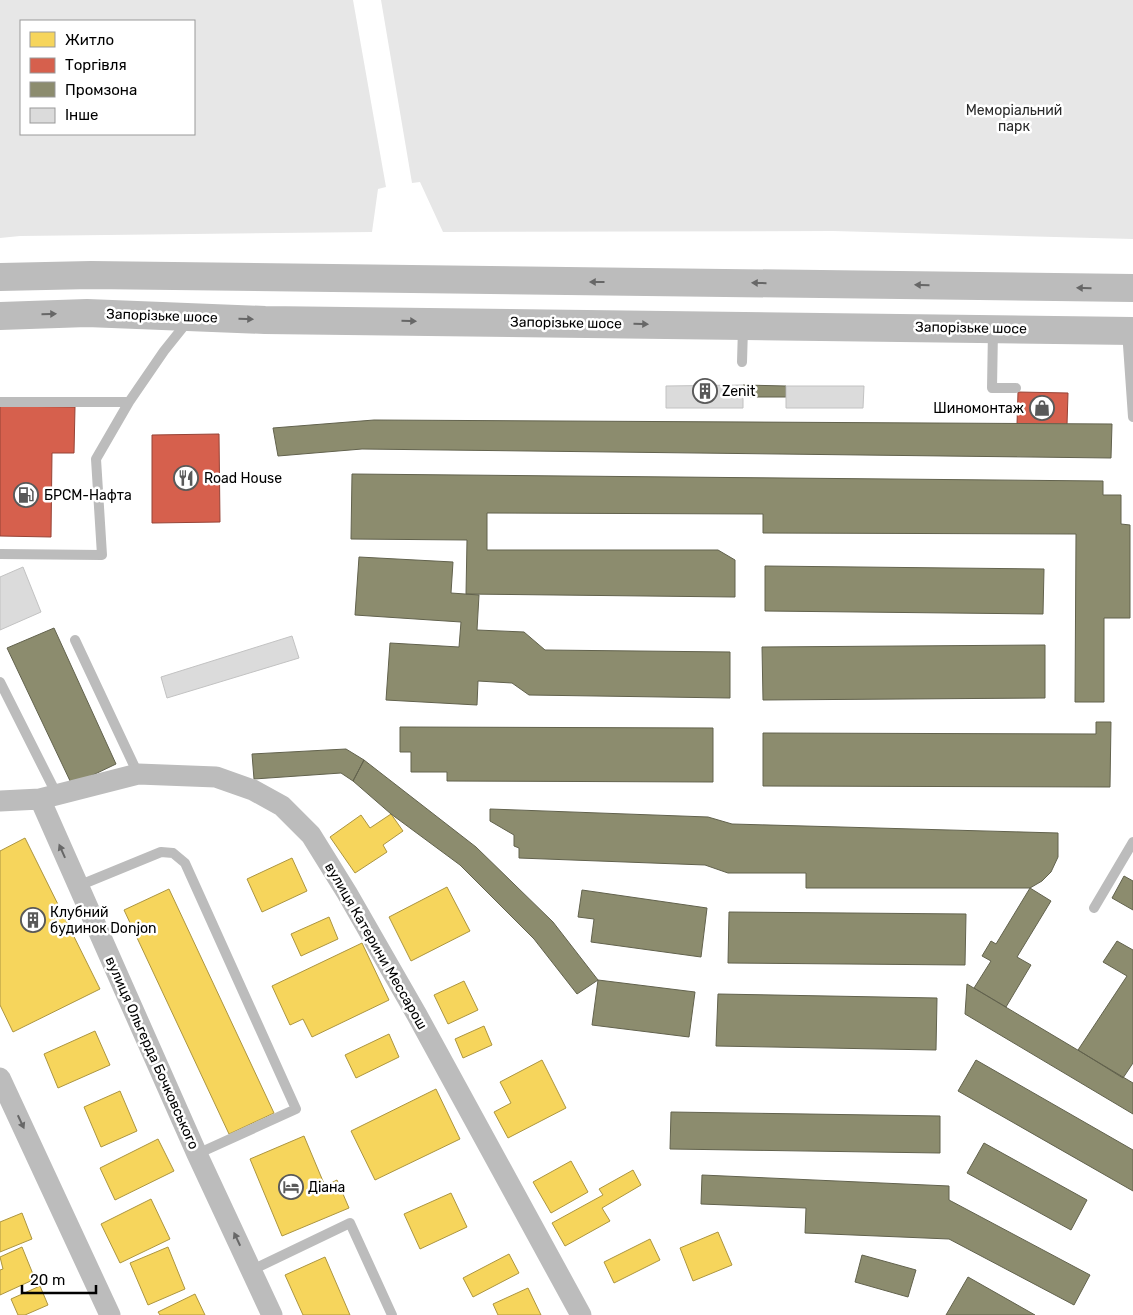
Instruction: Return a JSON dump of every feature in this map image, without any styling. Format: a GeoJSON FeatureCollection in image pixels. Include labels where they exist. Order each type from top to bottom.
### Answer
{"type":"FeatureCollection","features":[{"type":"Feature","properties":{"kind":"main road"},"geometry":{"type":"LineString","coordinates":[[0,276],[91,275],[1133,288]]}},
{"type":"Feature","properties":{"kind":"main road","name":"Запорізьке шосе"},"geometry":{"type":"LineString","coordinates":[[0,316],[87,313],[190,318],[1130,330]]}},
{"type":"Feature","properties":{"kind":"street","name":"вулиця Катерини Мессарош"},"geometry":{"type":"LineString","coordinates":[[48,797],[138,774],[216,777],[253,790],[282,806],[311,835],[347,894],[417,1015],[581,1315]]}},
{"type":"Feature","properties":{"kind":"street"},"geometry":{"type":"LineString","coordinates":[[0,801],[48,797]]}},
{"type":"Feature","properties":{"kind":"street","name":"вулиця Ольгерда Бочковського"},"geometry":{"type":"LineString","coordinates":[[48,797],[78,886],[197,1154],[272,1315]]}},
{"type":"Feature","properties":{"kind":"street"},"geometry":{"type":"LineString","coordinates":[[0,1078],[110,1315]]}},
{"type":"Feature","properties":{"kind":"lane"},"geometry":{"type":"LineString","coordinates":[[0,554],[102,555],[96,460],[129,402],[190,318]]}},
{"type":"Feature","properties":{"kind":"lane"},"geometry":{"type":"LineString","coordinates":[[742,362],[743,325]]}},
{"type":"Feature","properties":{"kind":"lane"},"geometry":{"type":"LineString","coordinates":[[993,328],[992,388],[1016,388]]}},
{"type":"Feature","properties":{"kind":"lane"},"geometry":{"type":"LineString","coordinates":[[1130,330],[1133,417]]}},
{"type":"Feature","properties":{"kind":"lane"},"geometry":{"type":"LineString","coordinates":[[0,402],[129,402]]}},
{"type":"Feature","properties":{"kind":"lane"},"geometry":{"type":"LineString","coordinates":[[75,640],[138,774]]}},
{"type":"Feature","properties":{"kind":"lane"},"geometry":{"type":"LineString","coordinates":[[0,682],[48,797]]}},
{"type":"Feature","properties":{"kind":"lane"},"geometry":{"type":"LineString","coordinates":[[1094,908],[1133,842]]}},
{"type":"Feature","properties":{"kind":"lane"},"geometry":{"type":"LineString","coordinates":[[78,886],[161,852],[173,853],[185,863],[296,1109],[197,1154]]}},
{"type":"Feature","properties":{"kind":"lane"},"geometry":{"type":"LineString","coordinates":[[252,1270],[350,1223],[392,1315]]}},
{"type":"Feature","properties":{"kind":"green space"},"geometry":{"type":"Polygon","coordinates":[[[0,0],[353,0],[386,187],[378,189],[372,232],[20,236],[0,238],[0,0]]]}},
{"type":"Feature","properties":{"kind":"green space","name":"Меморіальний парк"},"geometry":{"type":"Polygon","coordinates":[[[381,0],[1133,0],[1133,239],[833,231],[443,232],[420,182],[412,183],[381,0]]]}},
{"type":"Feature","properties":{"kind":"building: Житло"},"geometry":{"type":"Polygon","coordinates":[[[391,814],[403,831],[383,845],[387,852],[355,873],[330,837],[361,815],[370,828],[391,814]]]}},
{"type":"Feature","properties":{"kind":"building: Житло","name":"Клубний будинок Donjon"},"geometry":{"type":"Polygon","coordinates":[[[25,838],[100,989],[13,1032],[0,1005],[0,851],[25,838]]]}},
{"type":"Feature","properties":{"kind":"building: Житло"},"geometry":{"type":"Polygon","coordinates":[[[292,858],[307,891],[262,912],[247,879],[292,858]]]}},
{"type":"Feature","properties":{"kind":"building: Житло"},"geometry":{"type":"Polygon","coordinates":[[[447,887],[470,931],[411,961],[389,917],[447,887]]]}},
{"type":"Feature","properties":{"kind":"building: Житло"},"geometry":{"type":"Polygon","coordinates":[[[169,889],[274,1113],[229,1134],[124,910],[169,889]]]}},
{"type":"Feature","properties":{"kind":"building: Житло"},"geometry":{"type":"Polygon","coordinates":[[[329,917],[338,939],[301,956],[291,934],[329,917]]]}},
{"type":"Feature","properties":{"kind":"building: Житло"},"geometry":{"type":"Polygon","coordinates":[[[362,943],[389,1000],[312,1037],[303,1019],[290,1025],[272,986],[362,943]]]}},
{"type":"Feature","properties":{"kind":"building: Житло"},"geometry":{"type":"Polygon","coordinates":[[[464,981],[478,1010],[448,1024],[434,995],[464,981]]]}},
{"type":"Feature","properties":{"kind":"building: Житло"},"geometry":{"type":"Polygon","coordinates":[[[484,1026],[492,1045],[463,1058],[455,1039],[484,1026]]]}},
{"type":"Feature","properties":{"kind":"building: Житло"},"geometry":{"type":"Polygon","coordinates":[[[95,1031],[110,1065],[58,1088],[44,1054],[95,1031]]]}},
{"type":"Feature","properties":{"kind":"building: Житло"},"geometry":{"type":"Polygon","coordinates":[[[389,1034],[399,1057],[356,1078],[345,1055],[389,1034]]]}},
{"type":"Feature","properties":{"kind":"building: Житло"},"geometry":{"type":"Polygon","coordinates":[[[542,1060],[566,1108],[508,1138],[494,1112],[511,1103],[500,1082],[542,1060]]]}},
{"type":"Feature","properties":{"kind":"building: Житло"},"geometry":{"type":"Polygon","coordinates":[[[436,1089],[460,1139],[375,1180],[351,1131],[436,1089]]]}},
{"type":"Feature","properties":{"kind":"building: Житло"},"geometry":{"type":"Polygon","coordinates":[[[120,1091],[137,1131],[101,1147],[84,1107],[120,1091]]]}},
{"type":"Feature","properties":{"kind":"building: Житло"},"geometry":{"type":"Polygon","coordinates":[[[304,1136],[325,1186],[337,1180],[349,1208],[282,1236],[250,1159],[304,1136]]]}},
{"type":"Feature","properties":{"kind":"building: Житло"},"geometry":{"type":"Polygon","coordinates":[[[158,1139],[174,1171],[115,1200],[100,1168],[158,1139]]]}},
{"type":"Feature","properties":{"kind":"building: Житло"},"geometry":{"type":"Polygon","coordinates":[[[571,1161],[588,1192],[551,1213],[533,1182],[571,1161]]]}},
{"type":"Feature","properties":{"kind":"building: Житло"},"geometry":{"type":"Polygon","coordinates":[[[633,1170],[641,1185],[602,1208],[610,1221],[565,1246],[552,1223],[603,1195],[599,1189],[633,1170]]]}},
{"type":"Feature","properties":{"kind":"building: Житло"},"geometry":{"type":"Polygon","coordinates":[[[451,1193],[467,1227],[420,1249],[404,1214],[451,1193]]]}},
{"type":"Feature","properties":{"kind":"building: Житло"},"geometry":{"type":"Polygon","coordinates":[[[151,1199],[170,1239],[120,1263],[101,1224],[151,1199]]]}},
{"type":"Feature","properties":{"kind":"building: Житло"},"geometry":{"type":"Polygon","coordinates":[[[22,1213],[32,1239],[0,1252],[0,1222],[22,1213]]]}},
{"type":"Feature","properties":{"kind":"building: Житло"},"geometry":{"type":"Polygon","coordinates":[[[718,1232],[732,1265],[693,1281],[680,1248],[718,1232]]]}},
{"type":"Feature","properties":{"kind":"building: Житло"},"geometry":{"type":"Polygon","coordinates":[[[650,1239],[660,1260],[614,1283],[604,1262],[650,1239]]]}},
{"type":"Feature","properties":{"kind":"building: Житло"},"geometry":{"type":"Polygon","coordinates":[[[22,1247],[35,1279],[0,1295],[0,1270],[3,1269],[0,1257],[22,1247]]]}},
{"type":"Feature","properties":{"kind":"building: Житло"},"geometry":{"type":"Polygon","coordinates":[[[168,1247],[185,1289],[148,1305],[130,1263],[168,1247]]]}},
{"type":"Feature","properties":{"kind":"building: Житло"},"geometry":{"type":"Polygon","coordinates":[[[509,1254],[519,1273],[473,1297],[463,1278],[509,1254]]]}},
{"type":"Feature","properties":{"kind":"building: Житло"},"geometry":{"type":"Polygon","coordinates":[[[325,1257],[350,1315],[303,1315],[285,1275],[325,1257]]]}},
{"type":"Feature","properties":{"kind":"building: Житло"},"geometry":{"type":"Polygon","coordinates":[[[40,1286],[48,1305],[25,1315],[18,1315],[11,1299],[40,1286]]]}},
{"type":"Feature","properties":{"kind":"building: Житло"},"geometry":{"type":"Polygon","coordinates":[[[528,1288],[541,1315],[498,1315],[493,1304],[528,1288]]]}},
{"type":"Feature","properties":{"kind":"building: Житло"},"geometry":{"type":"Polygon","coordinates":[[[195,1294],[205,1315],[160,1315],[158,1312],[195,1294]]]}},
{"type":"Feature","properties":{"kind":"building: Торгівля","name":"Шиномонтаж"},"geometry":{"type":"Polygon","coordinates":[[[1018,392],[1068,393],[1067,425],[1017,424],[1018,392]]]}},
{"type":"Feature","properties":{"kind":"building: Торгівля","name":"БРСМ-Нафта"},"geometry":{"type":"Polygon","coordinates":[[[0,406],[75,407],[74,453],[52,453],[51,537],[0,536],[0,406]]]}},
{"type":"Feature","properties":{"kind":"building: Торгівля","name":"Road House"},"geometry":{"type":"Polygon","coordinates":[[[219,434],[220,522],[152,523],[152,435],[219,434]]]}},
{"type":"Feature","properties":{"kind":"building: Промзона"},"geometry":{"type":"Polygon","coordinates":[[[743,385],[786,386],[786,397],[743,397],[743,385]]]}},
{"type":"Feature","properties":{"kind":"building: Промзона"},"geometry":{"type":"Polygon","coordinates":[[[374,420],[1112,424],[1111,458],[362,449],[278,456],[273,428],[374,420]]]}},
{"type":"Feature","properties":{"kind":"building: Промзона"},"geometry":{"type":"Polygon","coordinates":[[[352,474],[1103,481],[1103,495],[1121,495],[1121,524],[1130,525],[1130,618],[1104,618],[1104,702],[1075,702],[1076,534],[763,533],[763,514],[487,513],[487,550],[718,550],[735,560],[735,597],[466,594],[467,540],[351,539],[352,474]]]}},
{"type":"Feature","properties":{"kind":"building: Промзона"},"geometry":{"type":"Polygon","coordinates":[[[359,557],[453,562],[451,593],[479,595],[477,630],[524,632],[545,650],[730,652],[730,698],[529,695],[512,683],[478,681],[477,705],[386,700],[390,643],[459,647],[461,622],[355,615],[359,557]]]}},
{"type":"Feature","properties":{"kind":"building: Промзона"},"geometry":{"type":"Polygon","coordinates":[[[765,566],[1044,569],[1043,614],[765,611],[765,566]]]}},
{"type":"Feature","properties":{"kind":"building: Промзона"},"geometry":{"type":"Polygon","coordinates":[[[54,628],[116,764],[72,785],[7,648],[54,628]]]}},
{"type":"Feature","properties":{"kind":"building: Промзона"},"geometry":{"type":"Polygon","coordinates":[[[1045,645],[1045,698],[763,700],[762,647],[1045,645]]]}},
{"type":"Feature","properties":{"kind":"building: Промзона"},"geometry":{"type":"Polygon","coordinates":[[[1096,722],[1111,722],[1110,787],[763,786],[763,733],[1096,734],[1096,722]]]}},
{"type":"Feature","properties":{"kind":"building: Промзона"},"geometry":{"type":"Polygon","coordinates":[[[400,727],[713,728],[713,782],[447,781],[447,772],[411,772],[411,752],[400,752],[400,727]]]}},
{"type":"Feature","properties":{"kind":"building: Промзона"},"geometry":{"type":"Polygon","coordinates":[[[346,749],[364,760],[353,781],[341,773],[254,779],[252,754],[346,749]]]}},
{"type":"Feature","properties":{"kind":"building: Промзона"},"geometry":{"type":"Polygon","coordinates":[[[364,760],[476,847],[553,922],[598,980],[577,994],[534,939],[460,865],[391,814],[353,781],[364,760]]]}},
{"type":"Feature","properties":{"kind":"building: Промзона"},"geometry":{"type":"Polygon","coordinates":[[[490,809],[708,817],[732,824],[1058,833],[1058,857],[1051,872],[1042,881],[1030,888],[806,888],[806,873],[728,873],[705,865],[519,858],[519,848],[514,846],[514,835],[490,821],[490,809]]]}},
{"type":"Feature","properties":{"kind":"building: Промзона"},"geometry":{"type":"Polygon","coordinates":[[[1124,876],[1133,881],[1133,910],[1112,898],[1124,876]]]}},
{"type":"Feature","properties":{"kind":"building: Промзона"},"geometry":{"type":"Polygon","coordinates":[[[1030,888],[1051,901],[1017,957],[1031,965],[1006,1007],[974,988],[991,961],[982,956],[991,941],[996,944],[1030,888]]]}},
{"type":"Feature","properties":{"kind":"building: Промзона"},"geometry":{"type":"Polygon","coordinates":[[[582,890],[707,908],[701,957],[591,942],[594,919],[578,917],[582,890]]]}},
{"type":"Feature","properties":{"kind":"building: Промзона"},"geometry":{"type":"Polygon","coordinates":[[[729,912],[966,914],[965,965],[728,963],[729,912]]]}},
{"type":"Feature","properties":{"kind":"building: Промзона"},"geometry":{"type":"Polygon","coordinates":[[[1117,941],[1133,950],[1133,1063],[1123,1078],[1078,1050],[1127,976],[1103,962],[1117,941]]]}},
{"type":"Feature","properties":{"kind":"building: Промзона"},"geometry":{"type":"Polygon","coordinates":[[[598,980],[695,992],[689,1037],[592,1025],[598,980]]]}},
{"type":"Feature","properties":{"kind":"building: Промзона"},"geometry":{"type":"Polygon","coordinates":[[[967,984],[1133,1083],[1133,1114],[965,1014],[967,984]]]}},
{"type":"Feature","properties":{"kind":"building: Промзона"},"geometry":{"type":"Polygon","coordinates":[[[718,994],[937,998],[936,1050],[716,1046],[718,994]]]}},
{"type":"Feature","properties":{"kind":"building: Промзона"},"geometry":{"type":"Polygon","coordinates":[[[976,1060],[1133,1150],[1133,1191],[958,1091],[976,1060]]]}},
{"type":"Feature","properties":{"kind":"building: Промзона"},"geometry":{"type":"Polygon","coordinates":[[[671,1112],[940,1116],[940,1153],[670,1149],[671,1112]]]}},
{"type":"Feature","properties":{"kind":"building: Промзона"},"geometry":{"type":"Polygon","coordinates":[[[984,1143],[1087,1200],[1071,1230],[967,1173],[984,1143]]]}},
{"type":"Feature","properties":{"kind":"building: Промзона"},"geometry":{"type":"Polygon","coordinates":[[[702,1175],[949,1186],[949,1200],[1090,1275],[1074,1305],[949,1239],[805,1233],[806,1208],[701,1204],[702,1175]]]}},
{"type":"Feature","properties":{"kind":"building: Промзона"},"geometry":{"type":"Polygon","coordinates":[[[862,1255],[916,1270],[908,1297],[855,1282],[862,1255]]]}},
{"type":"Feature","properties":{"kind":"building: Промзона"},"geometry":{"type":"Polygon","coordinates":[[[968,1277],[1035,1315],[946,1315],[968,1277]]]}},
{"type":"Feature","properties":{"kind":"building: Інше","name":"Zenit"},"geometry":{"type":"Polygon","coordinates":[[[743,385],[743,408],[666,408],[666,386],[743,385]]]}},
{"type":"Feature","properties":{"kind":"building: Інше","name":"Zenit"},"geometry":{"type":"Polygon","coordinates":[[[786,386],[864,386],[863,408],[786,408],[786,386]]]}},
{"type":"Feature","properties":{"kind":"building: Інше"},"geometry":{"type":"Polygon","coordinates":[[[23,567],[41,612],[0,630],[0,577],[23,567]]]}},
{"type":"Feature","properties":{"kind":"building: Інше"},"geometry":{"type":"Polygon","coordinates":[[[292,636],[299,658],[167,698],[161,677],[292,636]]]}},
{"type":"Feature","properties":{"kind":"place","name":"Zenit"},"geometry":{"type":"Point","coordinates":[705,391]}},
{"type":"Feature","properties":{"kind":"place","name":"Шиномонтаж"},"geometry":{"type":"Point","coordinates":[1042,408]}},
{"type":"Feature","properties":{"kind":"place","name":"Road House"},"geometry":{"type":"Point","coordinates":[186,478]}},
{"type":"Feature","properties":{"kind":"place","name":"БРСМ-Нафта"},"geometry":{"type":"Point","coordinates":[26,495]}},
{"type":"Feature","properties":{"kind":"place","name":"Клубний будинок Donjon"},"geometry":{"type":"Point","coordinates":[33,920]}},
{"type":"Feature","properties":{"kind":"place","name":"Діана"},"geometry":{"type":"Point","coordinates":[291,1187]}}]}
